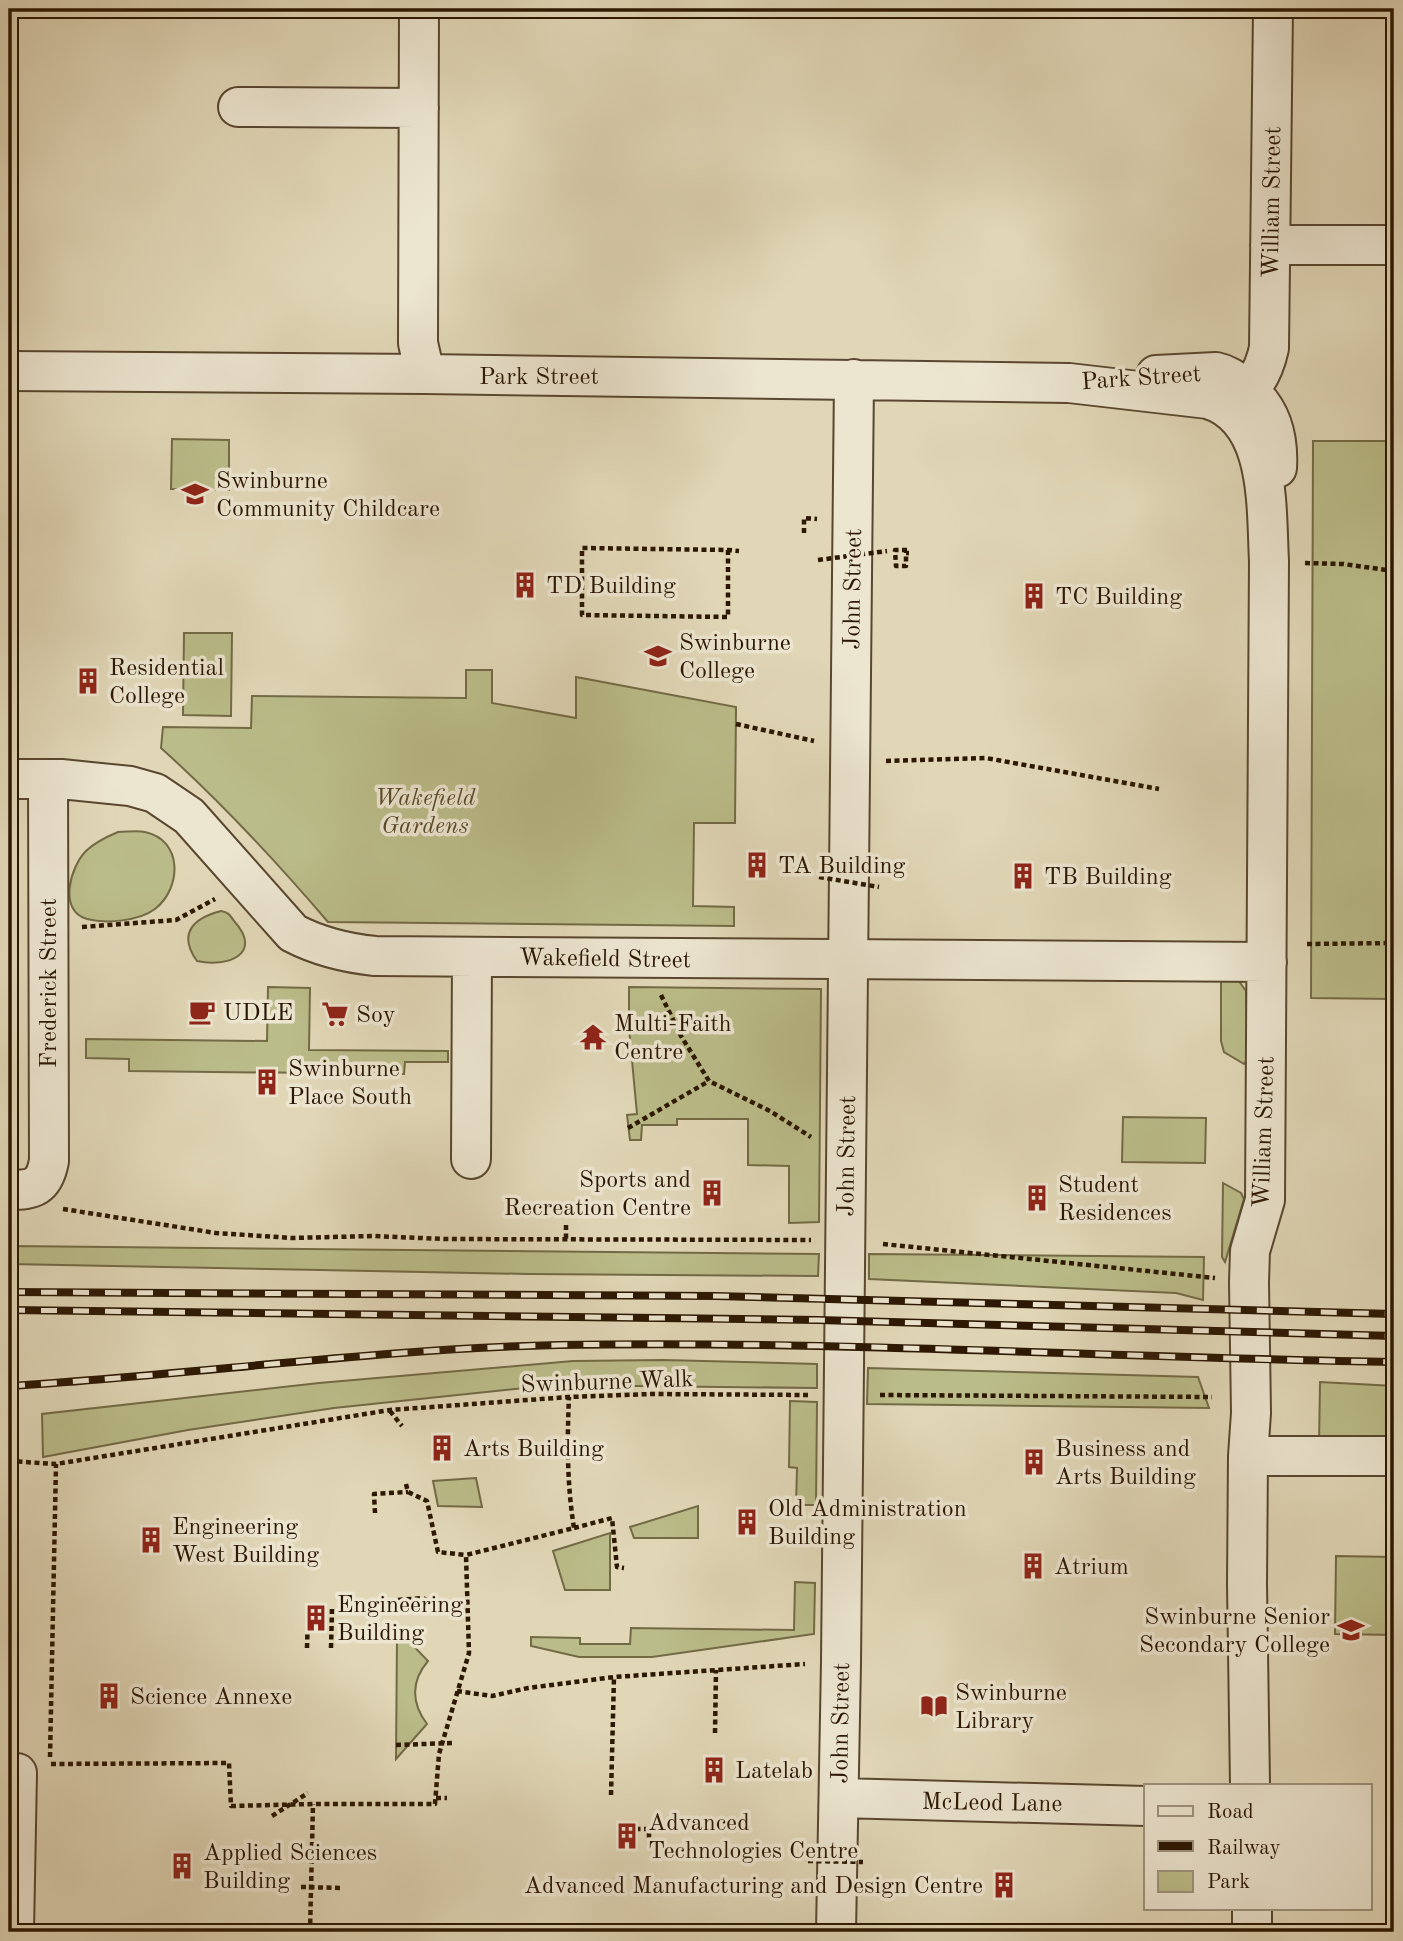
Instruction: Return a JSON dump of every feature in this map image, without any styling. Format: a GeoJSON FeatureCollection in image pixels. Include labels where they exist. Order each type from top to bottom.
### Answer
{"type":"FeatureCollection","features":[{"type":"Feature","properties":{"kind":"street"},"geometry":{"type":"LineString","coordinates":[[419,9],[418,343],[425,374]]}},
{"type":"Feature","properties":{"kind":"street","name":"William Street"},"geometry":{"type":"LineString","coordinates":[[1250,1784],[1249,1282],[1250,1251],[1265,1200],[1269,561],[1278,465],[1277,444],[1268,413],[1240,400],[1266,360],[1269,348],[1273,9]]}},
{"type":"Feature","properties":{"kind":"street"},"geometry":{"type":"LineString","coordinates":[[238,107],[419,108]]}},
{"type":"Feature","properties":{"kind":"street"},"geometry":{"type":"LineString","coordinates":[[1270,245],[1394,245]]}},
{"type":"Feature","properties":{"kind":"street","name":"Park Street"},"geometry":{"type":"LineString","coordinates":[[9,371],[1069,383],[1208,372],[1226,374],[1240,400]]}},
{"type":"Feature","properties":{"kind":"street","name":"John Street"},"geometry":{"type":"LineString","coordinates":[[836,1932],[854,379]]}},
{"type":"Feature","properties":{"kind":"street","name":"Wakefield Street"},"geometry":{"type":"LineString","coordinates":[[9,779],[54,779],[131,786],[155,793],[189,816],[293,933],[314,944],[344,953],[472,957],[1267,962]]}},
{"type":"Feature","properties":{"kind":"street","name":"Frederick Street"},"geometry":{"type":"LineString","coordinates":[[24,1187],[46,1175],[49,1161],[47,929],[54,779]]}},
{"type":"Feature","properties":{"kind":"street"},"geometry":{"type":"LineString","coordinates":[[471,1159],[472,957]]}},
{"type":"Feature","properties":{"kind":"street"},"geometry":{"type":"LineString","coordinates":[[1248,1456],[1394,1456]]}},
{"type":"Feature","properties":{"kind":"street"},"geometry":{"type":"LineString","coordinates":[[14,1932],[17,1773]]}},
{"type":"Feature","properties":{"kind":"street","name":"McLeod Lane"},"geometry":{"type":"LineString","coordinates":[[839,1789],[1144,1806]]}},
{"type":"Feature","properties":{"kind":"street"},"geometry":{"type":"LineString","coordinates":[[1252,1910],[1252,1932]]}},
{"type":"Feature","properties":{"kind":"path"},"geometry":{"type":"LineString","coordinates":[[804,533],[804,518],[817,519],[818,531]]}},
{"type":"Feature","properties":{"kind":"path"},"geometry":{"type":"LineString","coordinates":[[728,550],[728,617],[582,615],[582,548],[728,550],[739,551]]}},
{"type":"Feature","properties":{"kind":"path"},"geometry":{"type":"LineString","coordinates":[[818,560],[887,551]]}},
{"type":"Feature","properties":{"kind":"path"},"geometry":{"type":"LineString","coordinates":[[1269,561],[1343,564],[1394,571]]}},
{"type":"Feature","properties":{"kind":"path"},"geometry":{"type":"LineString","coordinates":[[736,723],[850,755],[986,758],[1159,789]]}},
{"type":"Feature","properties":{"kind":"path"},"geometry":{"type":"LineString","coordinates":[[819,877],[879,887]]}},
{"type":"Feature","properties":{"kind":"path"},"geometry":{"type":"LineString","coordinates":[[47,929],[176,920],[246,881]]}},
{"type":"Feature","properties":{"kind":"path"},"geometry":{"type":"LineString","coordinates":[[1307,944],[1394,943]]}},
{"type":"Feature","properties":{"kind":"path"},"geometry":{"type":"LineString","coordinates":[[658,988],[681,1036],[709,1081],[770,1111],[846,1159]]}},
{"type":"Feature","properties":{"kind":"path"},"geometry":{"type":"LineString","coordinates":[[628,1128],[709,1081]]}},
{"type":"Feature","properties":{"kind":"path"},"geometry":{"type":"LineString","coordinates":[[24,1187],[55,1207],[71,1212],[216,1233],[292,1238],[373,1236],[845,1240],[1249,1282]]}},
{"type":"Feature","properties":{"kind":"path"},"geometry":{"type":"LineString","coordinates":[[566,1225],[566,1239]]}},
{"type":"Feature","properties":{"kind":"path","name":"Swinburne Walk"},"geometry":{"type":"LineString","coordinates":[[9,1461],[56,1464],[390,1410],[569,1397],[650,1394],[1212,1397]]}},
{"type":"Feature","properties":{"kind":"path"},"geometry":{"type":"LineString","coordinates":[[569,1397],[568,1476],[574,1528]]}},
{"type":"Feature","properties":{"kind":"path"},"geometry":{"type":"LineString","coordinates":[[390,1410],[402,1426]]}},
{"type":"Feature","properties":{"kind":"path"},"geometry":{"type":"LineString","coordinates":[[56,1464],[50,1764],[229,1763],[231,1806],[435,1804],[439,1754],[469,1653],[466,1555]]}},
{"type":"Feature","properties":{"kind":"path"},"geometry":{"type":"LineString","coordinates":[[406,1484],[408,1492]]}},
{"type":"Feature","properties":{"kind":"path"},"geometry":{"type":"LineString","coordinates":[[374,1513],[374,1494],[408,1492],[428,1501],[438,1552],[466,1555],[612,1518],[617,1567],[624,1568]]}},
{"type":"Feature","properties":{"kind":"path"},"geometry":{"type":"LineString","coordinates":[[398,1600],[423,1598],[430,1602],[466,1603]]}},
{"type":"Feature","properties":{"kind":"path"},"geometry":{"type":"LineString","coordinates":[[331,1648],[332,1609]]}},
{"type":"Feature","properties":{"kind":"path"},"geometry":{"type":"LineString","coordinates":[[307,1648],[308,1610]]}},
{"type":"Feature","properties":{"kind":"path"},"geometry":{"type":"LineString","coordinates":[[457,1691],[492,1696],[528,1688],[614,1677],[841,1662]]}},
{"type":"Feature","properties":{"kind":"path"},"geometry":{"type":"LineString","coordinates":[[715,1732],[716,1670]]}},
{"type":"Feature","properties":{"kind":"path"},"geometry":{"type":"LineString","coordinates":[[611,1796],[614,1677]]}},
{"type":"Feature","properties":{"kind":"path"},"geometry":{"type":"LineString","coordinates":[[396,1745],[452,1743]]}},
{"type":"Feature","properties":{"kind":"path"},"geometry":{"type":"LineString","coordinates":[[272,1816],[308,1793]]}},
{"type":"Feature","properties":{"kind":"path"},"geometry":{"type":"LineString","coordinates":[[436,1798],[447,1798]]}},
{"type":"Feature","properties":{"kind":"path"},"geometry":{"type":"LineString","coordinates":[[310,1932],[313,1804]]}},
{"type":"Feature","properties":{"kind":"path"},"geometry":{"type":"LineString","coordinates":[[626,1846],[627,1829],[649,1829],[649,1848]]}},
{"type":"Feature","properties":{"kind":"path"},"geometry":{"type":"LineString","coordinates":[[808,1861],[863,1861]]}},
{"type":"Feature","properties":{"kind":"path"},"geometry":{"type":"LineString","coordinates":[[301,1887],[342,1888]]}},
{"type":"Feature","properties":{"kind":"green space"},"geometry":{"type":"Polygon","coordinates":[[[172,439],[229,440],[229,490],[171,489],[172,439]]]}},
{"type":"Feature","properties":{"kind":"green space"},"geometry":{"type":"Polygon","coordinates":[[[1313,441],[1394,441],[1394,999],[1311,998],[1313,441]]]}},
{"type":"Feature","properties":{"kind":"green space"},"geometry":{"type":"Polygon","coordinates":[[[184,633],[232,633],[231,716],[183,715],[184,633]]]}},
{"type":"Feature","properties":{"kind":"green space","name":"Wakefield Gardens"},"geometry":{"type":"Polygon","coordinates":[[[466,670],[492,670],[492,703],[576,718],[576,677],[736,707],[735,823],[694,823],[693,906],[734,907],[734,926],[328,922],[247,832],[161,748],[163,727],[251,728],[252,696],[466,698],[466,670]]]}},
{"type":"Feature","properties":{"kind":"green space"},"geometry":{"type":"Polygon","coordinates":[[[9,816],[13,816],[11,991],[9,991],[9,816]]]}},
{"type":"Feature","properties":{"kind":"green space"},"geometry":{"type":"Polygon","coordinates":[[[118,832],[145,832],[166,844],[172,854],[174,878],[164,900],[148,913],[113,921],[87,919],[72,907],[70,888],[75,867],[93,845],[118,832]]]}},
{"type":"Feature","properties":{"kind":"green space"},"geometry":{"type":"Polygon","coordinates":[[[221,911],[230,915],[242,932],[245,942],[243,950],[230,960],[208,963],[197,961],[189,942],[191,928],[203,918],[221,911]]]}},
{"type":"Feature","properties":{"kind":"green space"},"geometry":{"type":"Polygon","coordinates":[[[1236,977],[1246,991],[1248,1058],[1244,1064],[1224,1052],[1221,1041],[1221,978],[1236,977]]]}},
{"type":"Feature","properties":{"kind":"green space"},"geometry":{"type":"Polygon","coordinates":[[[268,987],[310,988],[309,1050],[448,1051],[448,1062],[405,1062],[404,1074],[129,1071],[129,1059],[86,1058],[86,1039],[267,1041],[268,987]]]}},
{"type":"Feature","properties":{"kind":"green space"},"geometry":{"type":"Polygon","coordinates":[[[629,987],[821,989],[819,1222],[789,1223],[789,1166],[748,1165],[748,1119],[677,1119],[677,1125],[642,1125],[641,1140],[630,1140],[627,1115],[637,1114],[629,1028],[629,987]]]}},
{"type":"Feature","properties":{"kind":"green space"},"geometry":{"type":"Polygon","coordinates":[[[1123,1117],[1206,1118],[1205,1163],[1122,1162],[1123,1117]]]}},
{"type":"Feature","properties":{"kind":"green space"},"geometry":{"type":"Polygon","coordinates":[[[1223,1183],[1241,1193],[1244,1199],[1225,1262],[1222,1257],[1223,1183]]]}},
{"type":"Feature","properties":{"kind":"green space"},"geometry":{"type":"Polygon","coordinates":[[[9,1246],[819,1254],[818,1276],[528,1274],[9,1264],[9,1246]]]}},
{"type":"Feature","properties":{"kind":"green space"},"geometry":{"type":"Polygon","coordinates":[[[869,1254],[1204,1257],[1203,1300],[1176,1293],[869,1279],[869,1254]]]}},
{"type":"Feature","properties":{"kind":"green space"},"geometry":{"type":"Polygon","coordinates":[[[664,1360],[817,1364],[817,1388],[553,1385],[334,1408],[188,1430],[43,1457],[42,1414],[319,1383],[573,1361],[664,1360]]]}},
{"type":"Feature","properties":{"kind":"green space"},"geometry":{"type":"Polygon","coordinates":[[[868,1368],[1198,1377],[1209,1408],[867,1404],[868,1368]]]}},
{"type":"Feature","properties":{"kind":"green space"},"geometry":{"type":"Polygon","coordinates":[[[1320,1382],[1394,1386],[1394,1447],[1319,1446],[1320,1382]]]}},
{"type":"Feature","properties":{"kind":"green space"},"geometry":{"type":"Polygon","coordinates":[[[790,1401],[817,1402],[816,1505],[796,1505],[797,1468],[789,1467],[790,1401]]]}},
{"type":"Feature","properties":{"kind":"green space"},"geometry":{"type":"Polygon","coordinates":[[[476,1478],[482,1507],[438,1506],[433,1481],[476,1478]]]}},
{"type":"Feature","properties":{"kind":"green space"},"geometry":{"type":"Polygon","coordinates":[[[698,1506],[698,1538],[634,1538],[630,1527],[698,1506]]]}},
{"type":"Feature","properties":{"kind":"green space"},"geometry":{"type":"Polygon","coordinates":[[[610,1533],[610,1590],[565,1590],[553,1551],[610,1533]]]}},
{"type":"Feature","properties":{"kind":"green space"},"geometry":{"type":"Polygon","coordinates":[[[1336,1556],[1394,1557],[1394,1635],[1335,1634],[1336,1556]]]}},
{"type":"Feature","properties":{"kind":"green space"},"geometry":{"type":"Polygon","coordinates":[[[795,1582],[815,1583],[814,1634],[652,1657],[579,1657],[531,1646],[531,1637],[580,1638],[580,1644],[630,1644],[631,1628],[794,1630],[795,1582]]]}},
{"type":"Feature","properties":{"kind":"green space"},"geometry":{"type":"Polygon","coordinates":[[[403,1635],[428,1661],[418,1676],[415,1692],[418,1708],[427,1724],[396,1759],[397,1636],[403,1635]]]}},
{"type":"Feature","properties":{"kind":"railway"},"geometry":{"type":"LineString","coordinates":[[9,1292],[715,1296],[1394,1314]]}},
{"type":"Feature","properties":{"kind":"railway"},"geometry":{"type":"LineString","coordinates":[[9,1310],[818,1320],[1394,1336]]}},
{"type":"Feature","properties":{"kind":"railway"},"geometry":{"type":"LineString","coordinates":[[9,1386],[352,1357],[558,1345],[872,1347],[1394,1362]]}},
{"type":"Feature","properties":{"kind":"place","name":"Swinburne Community Childcare"},"geometry":{"type":"Point","coordinates":[195,494]}},
{"type":"Feature","properties":{"kind":"place","name":"TD Building"},"geometry":{"type":"Point","coordinates":[525,585]}},
{"type":"Feature","properties":{"kind":"place","name":"TC Building"},"geometry":{"type":"Point","coordinates":[1034,596]}},
{"type":"Feature","properties":{"kind":"place","name":"Swinburne College"},"geometry":{"type":"Point","coordinates":[658,656]}},
{"type":"Feature","properties":{"kind":"place","name":"Residential College"},"geometry":{"type":"Point","coordinates":[88,681]}},
{"type":"Feature","properties":{"kind":"place","name":"TA Building"},"geometry":{"type":"Point","coordinates":[757,865]}},
{"type":"Feature","properties":{"kind":"place","name":"TB Building"},"geometry":{"type":"Point","coordinates":[1023,876]}},
{"type":"Feature","properties":{"kind":"place","name":"UDLE"},"geometry":{"type":"Point","coordinates":[202,1012]}},
{"type":"Feature","properties":{"kind":"place","name":"Soy"},"geometry":{"type":"Point","coordinates":[335,1014]}},
{"type":"Feature","properties":{"kind":"place","name":"Multi-Faith Centre"},"geometry":{"type":"Point","coordinates":[593,1037]}},
{"type":"Feature","properties":{"kind":"place","name":"Swinburne Place South"},"geometry":{"type":"Point","coordinates":[267,1082]}},
{"type":"Feature","properties":{"kind":"place","name":"Sports and Recreation Centre"},"geometry":{"type":"Point","coordinates":[712,1193]}},
{"type":"Feature","properties":{"kind":"place","name":"Student Residences"},"geometry":{"type":"Point","coordinates":[1037,1198]}},
{"type":"Feature","properties":{"kind":"place","name":"Arts Building"},"geometry":{"type":"Point","coordinates":[442,1448]}},
{"type":"Feature","properties":{"kind":"place","name":"Business and Arts Building"},"geometry":{"type":"Point","coordinates":[1034,1462]}},
{"type":"Feature","properties":{"kind":"place","name":"Old Administration Building"},"geometry":{"type":"Point","coordinates":[747,1522]}},
{"type":"Feature","properties":{"kind":"place","name":"Engineering West Building"},"geometry":{"type":"Point","coordinates":[151,1540]}},
{"type":"Feature","properties":{"kind":"place","name":"Atrium"},"geometry":{"type":"Point","coordinates":[1033,1566]}},
{"type":"Feature","properties":{"kind":"place","name":"Engineering Building"},"geometry":{"type":"Point","coordinates":[316,1618]}},
{"type":"Feature","properties":{"kind":"place","name":"Swinburne Senior Secondary College"},"geometry":{"type":"Point","coordinates":[1351,1630]}},
{"type":"Feature","properties":{"kind":"place","name":"Science Annexe"},"geometry":{"type":"Point","coordinates":[109,1696]}},
{"type":"Feature","properties":{"kind":"place","name":"Swinburne Library"},"geometry":{"type":"Point","coordinates":[934,1706]}},
{"type":"Feature","properties":{"kind":"place","name":"Latelab"},"geometry":{"type":"Point","coordinates":[714,1770]}},
{"type":"Feature","properties":{"kind":"place","name":"Advanced Technologies Centre"},"geometry":{"type":"Point","coordinates":[627,1836]}},
{"type":"Feature","properties":{"kind":"place","name":"Applied Sciences Building"},"geometry":{"type":"Point","coordinates":[182,1866]}},
{"type":"Feature","properties":{"kind":"place","name":"Advanced Manufacturing and Design Centre"},"geometry":{"type":"Point","coordinates":[1004,1885]}}]}
